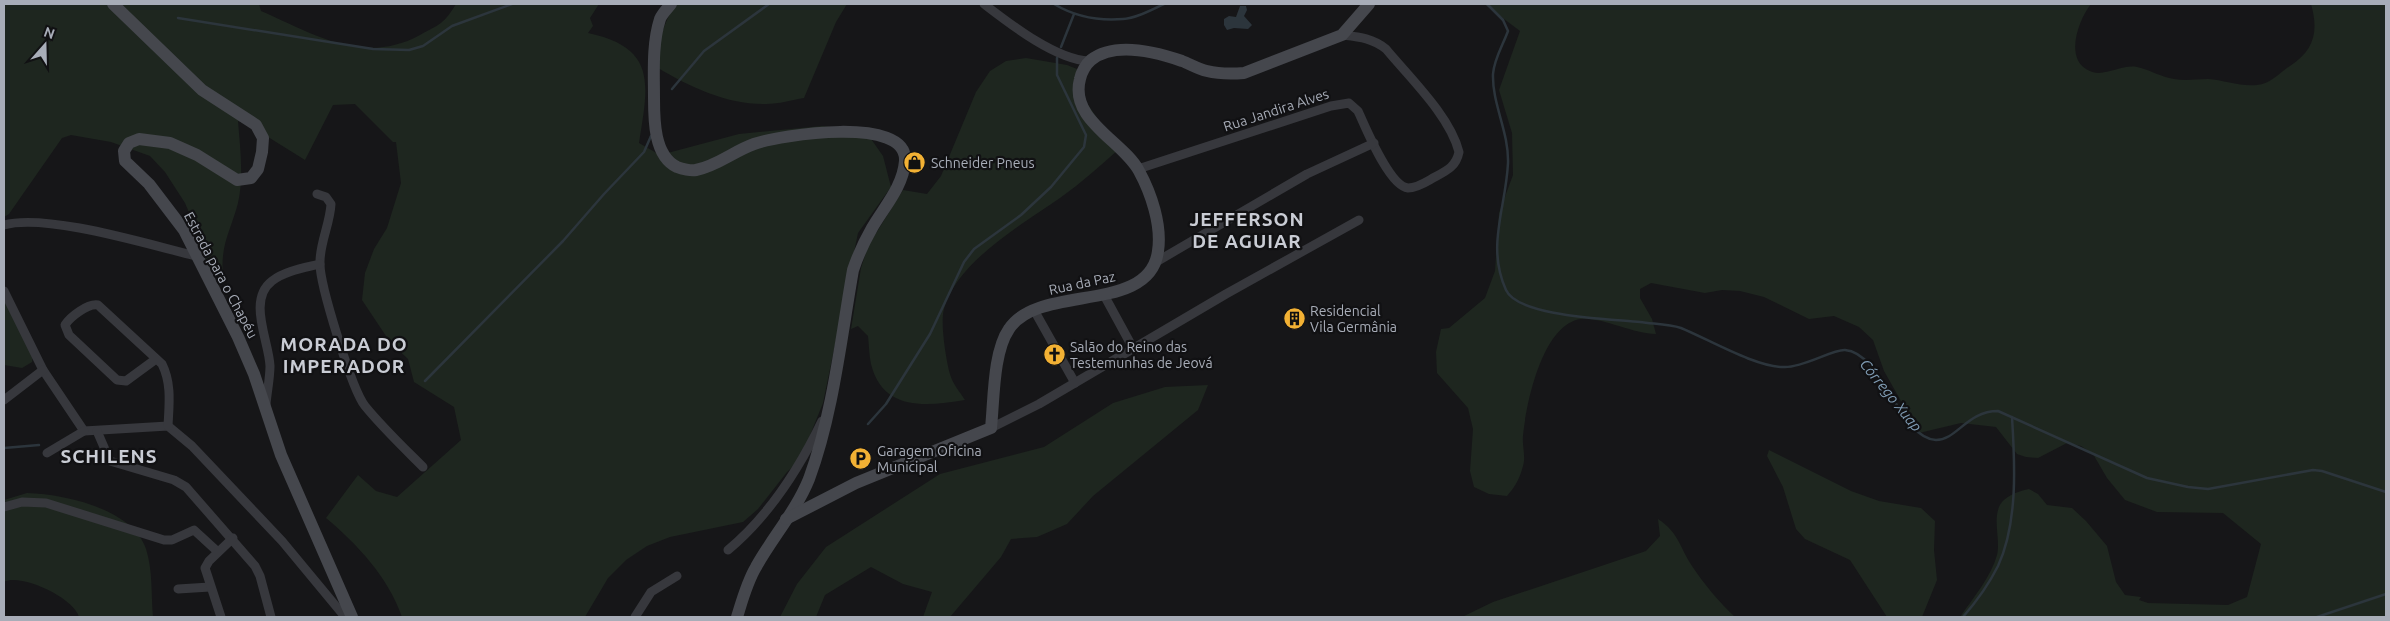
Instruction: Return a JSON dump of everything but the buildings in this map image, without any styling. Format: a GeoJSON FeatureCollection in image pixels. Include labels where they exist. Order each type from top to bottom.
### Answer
{"type":"FeatureCollection","features":[{"type":"Feature","properties":{"kind":"street","name":"Estrada para o Chapéu"},"geometry":{"type":"LineString","coordinates":[[113,4],[202,90],[256,125],[263,138],[258,169],[251,178],[237,180],[197,155],[170,143],[139,139],[129,143],[124,151],[125,160],[168,207],[184,230],[238,337],[266,407],[281,455],[352,617]]}},
{"type":"Feature","properties":{"kind":"street"},"geometry":{"type":"LineString","coordinates":[[666,4],[656,44],[654,108],[658,142],[667,158],[677,167],[694,170],[710,166],[754,144],[784,137],[851,132],[890,138],[902,147],[906,160],[902,177],[860,249],[853,270],[827,409],[808,480],[754,569],[737,617]]}},
{"type":"Feature","properties":{"kind":"street"},"geometry":{"type":"LineString","coordinates":[[661,18],[671,4]]}},
{"type":"Feature","properties":{"kind":"street"},"geometry":{"type":"LineString","coordinates":[[984,4],[1056,53],[1080,61],[1089,61],[1101,54],[1119,50],[1151,52],[1205,70],[1227,74],[1244,73],[1342,36],[1370,4]]}},
{"type":"Feature","properties":{"kind":"street","name":"Rua Jandira Alves"},"geometry":{"type":"LineString","coordinates":[[1138,170],[1342,103],[1349,103],[1354,107],[1392,177],[1398,183],[1408,188],[1425,183],[1454,165],[1459,152],[1457,142],[1442,118],[1386,49],[1377,42],[1367,38],[1342,36]]}},
{"type":"Feature","properties":{"kind":"street"},"geometry":{"type":"LineString","coordinates":[[1089,61],[1078,85],[1079,96],[1097,126],[1121,148],[1138,170],[1154,208],[1158,232],[1156,262]]}},
{"type":"Feature","properties":{"kind":"street"},"geometry":{"type":"LineString","coordinates":[[1156,262],[1307,174],[1374,143]]}},
{"type":"Feature","properties":{"kind":"street"},"geometry":{"type":"LineString","coordinates":[[317,194],[326,197],[331,204],[320,264],[329,307],[360,398],[422,467]]}},
{"type":"Feature","properties":{"kind":"street"},"geometry":{"type":"LineString","coordinates":[[786,519],[856,483],[991,428],[1039,404],[1134,350],[1226,294],[1359,220]]}},
{"type":"Feature","properties":{"kind":"street"},"geometry":{"type":"LineString","coordinates":[[4,225],[29,222],[63,227],[196,256]]}},
{"type":"Feature","properties":{"kind":"street","name":"Rua da Paz"},"geometry":{"type":"LineString","coordinates":[[991,428],[1004,336],[1019,318],[1034,310],[1125,289],[1137,283],[1156,262]]}},
{"type":"Feature","properties":{"kind":"street"},"geometry":{"type":"LineString","coordinates":[[266,407],[270,366],[260,302],[264,291],[271,281],[285,274],[320,264]]}},
{"type":"Feature","properties":{"kind":"street"},"geometry":{"type":"LineString","coordinates":[[4,291],[43,370],[84,431]]}},
{"type":"Feature","properties":{"kind":"street"},"geometry":{"type":"LineString","coordinates":[[1104,294],[1134,350]]}},
{"type":"Feature","properties":{"kind":"street"},"geometry":{"type":"LineString","coordinates":[[156,359],[126,381],[117,380],[69,336],[65,325],[68,320],[89,306],[98,305],[156,359],[167,374],[170,397],[168,426]]}},
{"type":"Feature","properties":{"kind":"street"},"geometry":{"type":"LineString","coordinates":[[1034,310],[1075,383]]}},
{"type":"Feature","properties":{"kind":"street"},"geometry":{"type":"LineString","coordinates":[[4,400],[43,370]]}},
{"type":"Feature","properties":{"kind":"street"},"geometry":{"type":"LineString","coordinates":[[728,550],[751,529],[795,473],[827,409]]}},
{"type":"Feature","properties":{"kind":"street"},"geometry":{"type":"LineString","coordinates":[[47,452],[84,431],[168,426],[192,446],[292,552],[345,617]]}},
{"type":"Feature","properties":{"kind":"street"},"geometry":{"type":"LineString","coordinates":[[97,431],[110,461],[180,483],[195,496],[233,538],[259,572],[271,617]]}},
{"type":"Feature","properties":{"kind":"street"},"geometry":{"type":"LineString","coordinates":[[4,507],[22,502],[46,503],[164,540],[172,540],[194,530],[218,552]]}},
{"type":"Feature","properties":{"kind":"street"},"geometry":{"type":"LineString","coordinates":[[221,617],[205,568],[233,538]]}},
{"type":"Feature","properties":{"kind":"street"},"geometry":{"type":"LineString","coordinates":[[635,617],[651,592],[678,576]]}},
{"type":"Feature","properties":{"kind":"street"},"geometry":{"type":"LineString","coordinates":[[178,589],[210,587]]}},
{"type":"Feature","properties":{"kind":"shaded area"},"geometry":{"type":"Polygon","coordinates":[[[4,4],[259,4],[261,11],[320,37],[359,47],[379,48],[399,44],[441,23],[456,4],[599,4],[590,18],[593,26],[588,33],[611,40],[627,48],[637,59],[643,72],[645,87],[645,103],[639,143],[660,155],[739,134],[822,126],[853,129],[869,136],[883,156],[891,187],[858,233],[823,403],[800,460],[787,472],[758,509],[743,522],[670,537],[647,546],[626,560],[608,578],[585,617],[402,617],[389,588],[371,563],[326,518],[358,475],[376,491],[397,497],[461,440],[454,407],[414,382],[408,359],[390,342],[362,300],[365,273],[374,249],[387,228],[401,183],[396,142],[393,142],[355,104],[333,105],[305,160],[249,125],[238,121],[241,183],[238,203],[223,255],[223,275],[207,270],[203,245],[185,203],[165,172],[150,156],[111,142],[71,135],[62,138],[9,214],[4,217],[4,4]]]}},
{"type":"Feature","properties":{"kind":"shaded area"},"geometry":{"type":"Polygon","coordinates":[[[677,4],[847,4],[836,22],[804,98],[781,103],[752,104],[710,94],[658,68],[664,26],[677,4]]]}},
{"type":"Feature","properties":{"kind":"shaded area"},"geometry":{"type":"Polygon","coordinates":[[[1484,4],[2091,4],[2082,19],[2075,47],[2080,63],[2086,69],[2098,73],[2137,67],[2174,79],[2208,79],[2251,85],[2262,84],[2271,80],[2305,54],[2314,32],[2311,4],[2386,4],[2386,617],[1960,617],[1991,571],[1997,555],[1997,514],[2002,502],[2015,493],[2029,489],[2038,494],[2047,505],[2072,508],[2086,521],[2107,546],[2116,582],[2125,595],[2141,597],[2139,600],[2148,603],[2228,605],[2247,597],[2261,544],[2223,513],[2157,512],[2125,500],[2107,478],[2093,454],[2081,446],[2067,443],[2038,458],[2017,454],[1996,427],[1961,423],[1919,433],[1884,371],[1873,340],[1859,327],[1834,316],[1809,319],[1764,297],[1740,291],[1722,290],[1705,293],[1651,283],[1640,289],[1640,298],[1652,319],[1656,334],[1598,320],[1581,319],[1567,324],[1556,335],[1546,350],[1538,368],[1525,422],[1523,436],[1524,463],[1517,482],[1507,496],[1489,494],[1474,487],[1470,471],[1473,429],[1468,408],[1437,373],[1436,352],[1441,329],[1449,328],[1485,298],[1495,271],[1499,213],[1513,175],[1512,133],[1499,90],[1520,31],[1484,4]]]}},
{"type":"Feature","properties":{"kind":"shaded area"},"geometry":{"type":"Polygon","coordinates":[[[1240,6],[1246,6],[1247,10],[1244,16],[1252,25],[1248,29],[1234,28],[1227,30],[1224,25],[1224,19],[1229,16],[1236,17],[1240,6]]]}},
{"type":"Feature","properties":{"kind":"shaded area"},"geometry":{"type":"Polygon","coordinates":[[[1026,58],[1067,65],[1087,73],[1083,91],[1086,102],[1119,149],[1068,192],[1010,232],[976,260],[962,275],[951,292],[943,315],[944,341],[951,377],[965,400],[922,404],[896,398],[885,391],[877,380],[871,364],[868,336],[858,326],[851,329],[861,268],[868,246],[903,190],[927,194],[941,176],[976,92],[990,71],[1006,61],[1026,58]]]}},
{"type":"Feature","properties":{"kind":"shaded area"},"geometry":{"type":"Polygon","coordinates":[[[4,284],[11,303],[35,344],[32,362],[22,368],[4,365],[4,284]]]}},
{"type":"Feature","properties":{"kind":"shaded area"},"geometry":{"type":"Polygon","coordinates":[[[1208,385],[1198,410],[1093,496],[1067,524],[1037,537],[1011,539],[1001,557],[950,617],[923,617],[932,592],[903,584],[871,567],[825,595],[816,617],[780,617],[797,584],[826,547],[940,474],[1044,447],[1113,403],[1165,387],[1208,385]]]}},
{"type":"Feature","properties":{"kind":"shaded area"},"geometry":{"type":"Polygon","coordinates":[[[1769,450],[1851,491],[1879,501],[1921,508],[1935,521],[1934,550],[1937,580],[1922,617],[1887,617],[1850,560],[1805,539],[1796,529],[1783,487],[1767,456],[1769,450]]]}},
{"type":"Feature","properties":{"kind":"shaded area"},"geometry":{"type":"Polygon","coordinates":[[[27,493],[59,497],[96,506],[127,524],[139,535],[146,549],[151,574],[153,617],[79,617],[68,602],[46,589],[22,581],[12,580],[4,582],[4,500],[27,493]]]}},
{"type":"Feature","properties":{"kind":"shaded area"},"geometry":{"type":"Polygon","coordinates":[[[1658,519],[1675,535],[1692,566],[1735,617],[1462,617],[1493,602],[1646,551],[1660,536],[1658,519]]]}},
{"type":"Feature","properties":{"kind":"waterway"},"geometry":{"type":"LineString","coordinates":[[178,18],[373,49],[409,50],[423,46],[452,26],[512,4]]}},
{"type":"Feature","properties":{"kind":"waterway"},"geometry":{"type":"LineString","coordinates":[[672,89],[704,51],[769,4]]}},
{"type":"Feature","properties":{"kind":"waterway","name":"Córrego Xuap"},"geometry":{"type":"LineString","coordinates":[[1054,4],[1078,15],[1114,19],[1133,17],[1164,4]]}},
{"type":"Feature","properties":{"kind":"waterway","name":"Córrego Xuap"},"geometry":{"type":"LineString","coordinates":[[1487,4],[1503,20],[1508,31],[1497,57],[1493,74],[1493,85],[1508,152],[1507,180],[1497,242],[1498,258],[1500,274],[1506,290],[1514,299],[1528,306],[1567,315],[1681,328],[1747,358],[1774,366],[1793,366],[1833,352],[1845,350],[1858,355],[1870,365],[1912,426],[1923,436],[1936,440],[1943,439],[1978,416],[1987,412],[1998,411],[2147,478],[2188,487],[2208,489],[2313,470],[2322,471],[2386,492]]}},
{"type":"Feature","properties":{"kind":"waterway"},"geometry":{"type":"LineString","coordinates":[[1061,47],[1074,14]]}},
{"type":"Feature","properties":{"kind":"waterway"},"geometry":{"type":"LineString","coordinates":[[868,424],[886,404],[930,334],[964,262],[974,249],[1021,215],[1051,187],[1084,147],[1086,135],[1057,75],[1057,58]]}},
{"type":"Feature","properties":{"kind":"waterway"},"geometry":{"type":"LineString","coordinates":[[425,381],[563,241],[644,152],[651,136]]}},
{"type":"Feature","properties":{"kind":"waterway"},"geometry":{"type":"LineString","coordinates":[[1963,617],[1982,593],[1998,566],[2009,531],[2014,493],[2012,417]]}},
{"type":"Feature","properties":{"kind":"waterway"},"geometry":{"type":"LineString","coordinates":[[4,448],[39,445]]}},
{"type":"Feature","properties":{"kind":"waterway"},"geometry":{"type":"LineString","coordinates":[[2317,617],[2386,594]]}},
{"type":"Feature","properties":{"kind":"place","name":"Schneider Pneus"},"geometry":{"type":"Point","coordinates":[915,163]}},
{"type":"Feature","properties":{"kind":"place","name":"Residencial Vila Germânia"},"geometry":{"type":"Point","coordinates":[1294,319]}},
{"type":"Feature","properties":{"kind":"place","name":"Salão do Reino das Testemunhas de Jeová"},"geometry":{"type":"Point","coordinates":[1054,355]}},
{"type":"Feature","properties":{"kind":"place","name":"Garagem Oficina Municipal"},"geometry":{"type":"Point","coordinates":[861,459]}},
{"type":"Feature","properties":{"kind":"district","name":"JEFFERSON DE AGUIAR"},"geometry":{"type":"Point","coordinates":[1247,230]}},
{"type":"Feature","properties":{"kind":"district","name":"MORADA DO IMPERADOR"},"geometry":{"type":"Point","coordinates":[344,355]}},
{"type":"Feature","properties":{"kind":"district","name":"SCHILENS"},"geometry":{"type":"Point","coordinates":[109,456]}}]}
